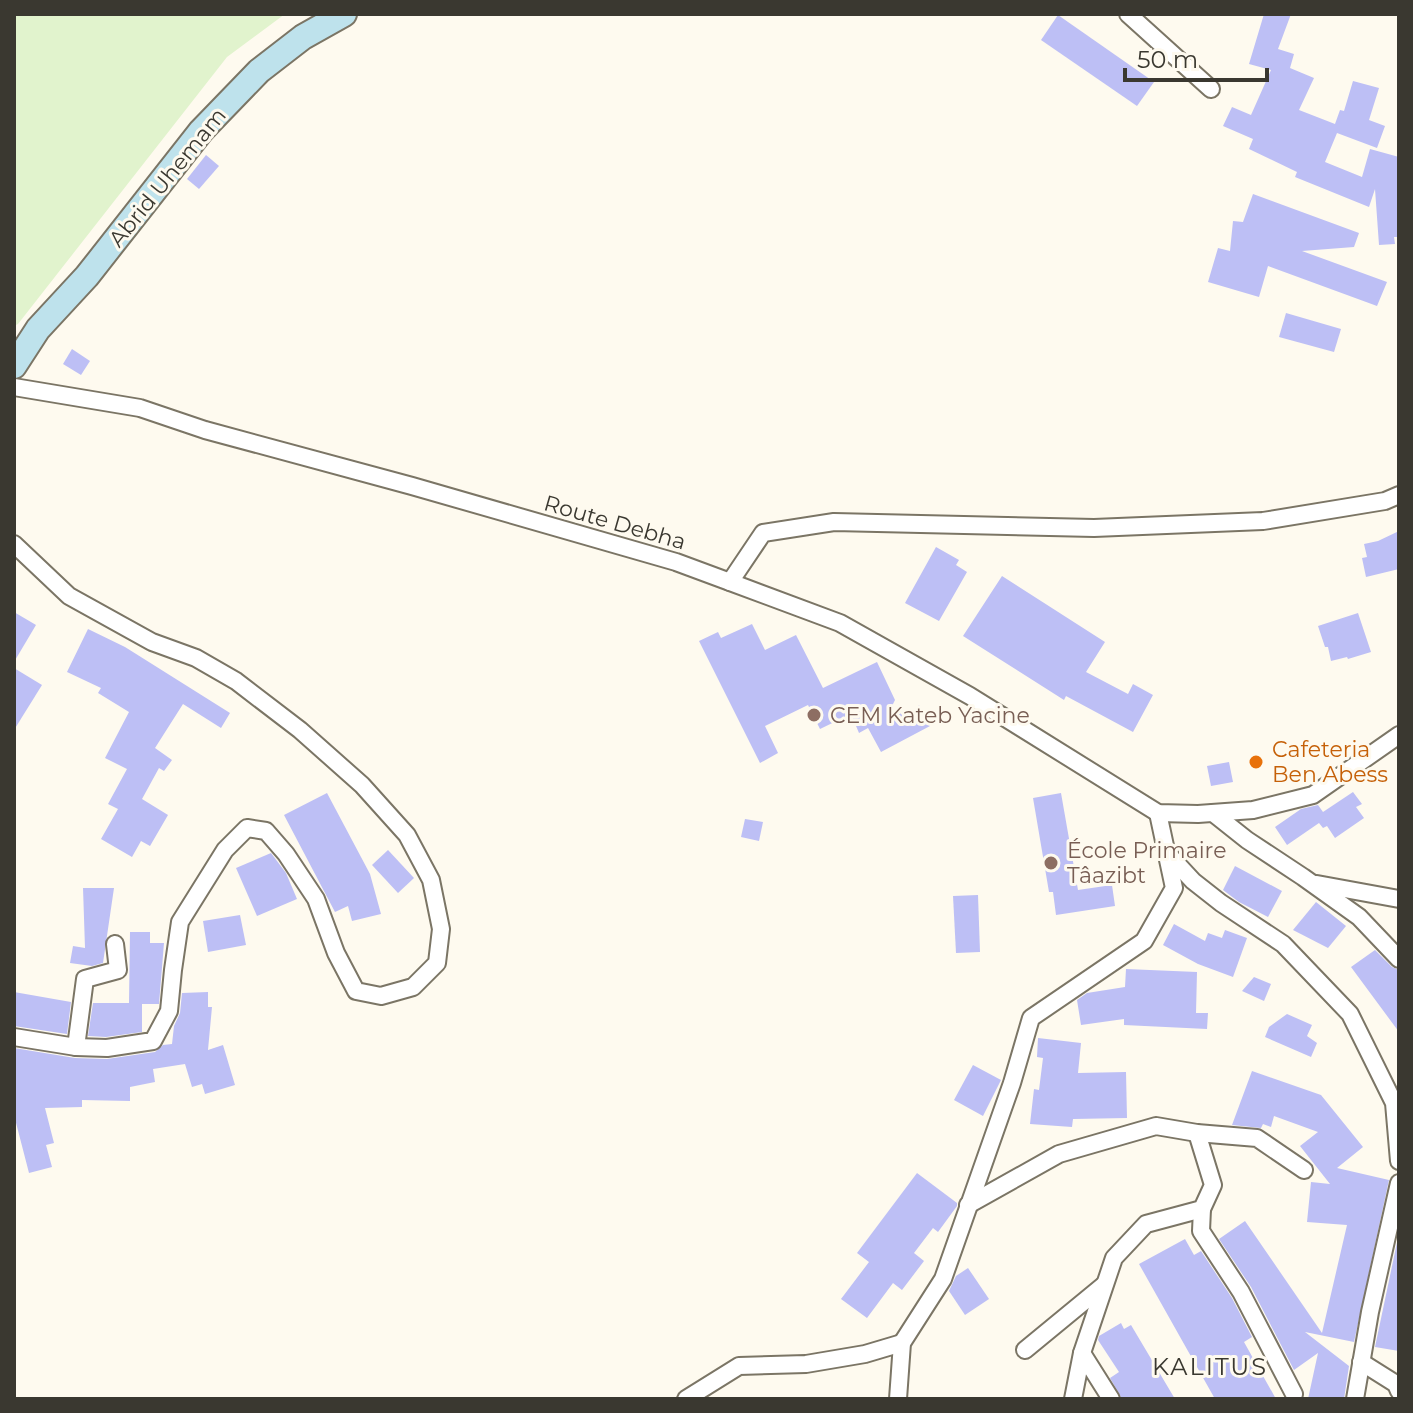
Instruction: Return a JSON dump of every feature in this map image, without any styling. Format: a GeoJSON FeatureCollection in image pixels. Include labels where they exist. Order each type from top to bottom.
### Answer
{"type":"FeatureCollection","features":[{"type":"Feature","properties":{"kind":"street","name":"Abrid Uhemam"},"geometry":{"type":"LineString","coordinates":[[17,357],[38,329],[87,276],[201,131],[259,71],[303,37],[344,14]]}},
{"type":"Feature","properties":{"kind":"street"},"geometry":{"type":"LineString","coordinates":[[1128,14],[1211,89]]}},
{"type":"Feature","properties":{"kind":"street","name":"Route Debha"},"geometry":{"type":"LineString","coordinates":[[14,387],[140,408],[205,430],[676,562],[730,582],[840,623],[970,696],[1158,813]]}},
{"type":"Feature","properties":{"kind":"street"},"geometry":{"type":"LineString","coordinates":[[730,582],[763,533],[834,522],[1094,528],[1247,522],[1385,501],[1399,495]]}},
{"type":"Feature","properties":{"kind":"street"},"geometry":{"type":"LineString","coordinates":[[14,544],[69,596],[152,642],[196,658],[236,681],[300,730],[352,776],[407,835],[431,880],[441,929],[437,963],[413,987],[381,996],[356,991],[336,953],[309,888],[266,831],[247,828],[225,850],[180,922],[169,1011],[153,1041],[107,1048],[76,1047],[14,1037]]}},
{"type":"Feature","properties":{"kind":"street"},"geometry":{"type":"LineString","coordinates":[[898,1399],[902,1343],[943,1279],[1012,1083],[1031,1018],[1144,941],[1174,888],[1158,813],[1253,810],[1313,795],[1399,735]]}},
{"type":"Feature","properties":{"kind":"street"},"geometry":{"type":"LineString","coordinates":[[1213,813],[1359,917],[1399,959]]}},
{"type":"Feature","properties":{"kind":"street"},"geometry":{"type":"LineString","coordinates":[[1167,852],[1193,881],[1283,944],[1350,1014],[1394,1103],[1399,1161]]}},
{"type":"Feature","properties":{"kind":"street"},"geometry":{"type":"LineString","coordinates":[[1311,883],[1399,899]]}},
{"type":"Feature","properties":{"kind":"street"},"geometry":{"type":"LineString","coordinates":[[76,1047],[85,979],[118,970],[115,944]]}},
{"type":"Feature","properties":{"kind":"street"},"geometry":{"type":"LineString","coordinates":[[968,1205],[1059,1154],[1156,1126],[1257,1138],[1304,1170]]}},
{"type":"Feature","properties":{"kind":"street"},"geometry":{"type":"LineString","coordinates":[[1197,1133],[1213,1185],[1202,1209],[1201,1231],[1241,1292],[1294,1394]]}},
{"type":"Feature","properties":{"kind":"street"},"geometry":{"type":"LineString","coordinates":[[1355,1399],[1370,1312],[1399,1183]]}},
{"type":"Feature","properties":{"kind":"street"},"geometry":{"type":"LineString","coordinates":[[1073,1399],[1082,1353],[1114,1258],[1146,1224],[1202,1209]]}},
{"type":"Feature","properties":{"kind":"street"},"geometry":{"type":"LineString","coordinates":[[1025,1350],[1105,1284]]}},
{"type":"Feature","properties":{"kind":"street"},"geometry":{"type":"LineString","coordinates":[[686,1399],[739,1366],[806,1364],[865,1354],[902,1343]]}},
{"type":"Feature","properties":{"kind":"street"},"geometry":{"type":"LineString","coordinates":[[1082,1353],[1111,1399]]}},
{"type":"Feature","properties":{"kind":"street"},"geometry":{"type":"LineString","coordinates":[[1361,1362],[1396,1384],[1399,1391]]}},
{"type":"Feature","properties":{"kind":"green space"},"geometry":{"type":"Polygon","coordinates":[[[14,14],[285,14],[227,57],[14,326],[14,14]]]}},
{"type":"Feature","properties":{"kind":"building"},"geometry":{"type":"Polygon","coordinates":[[[1264,14],[1291,14],[1278,49],[1294,54],[1290,68],[1314,78],[1299,110],[1335,124],[1340,110],[1344,111],[1353,81],[1379,88],[1369,120],[1385,126],[1377,148],[1337,133],[1325,162],[1362,177],[1370,149],[1399,157],[1399,237],[1394,237],[1395,244],[1379,245],[1375,189],[1369,207],[1295,177],[1297,172],[1249,149],[1253,139],[1223,126],[1232,107],[1251,115],[1271,70],[1249,64],[1264,14]]]}},
{"type":"Feature","properties":{"kind":"building"},"geometry":{"type":"Polygon","coordinates":[[[1058,15],[1154,82],[1137,106],[1041,40],[1058,15]]]}},
{"type":"Feature","properties":{"kind":"building"},"geometry":{"type":"Polygon","coordinates":[[[206,155],[219,166],[199,189],[187,179],[206,155]]]}},
{"type":"Feature","properties":{"kind":"building"},"geometry":{"type":"Polygon","coordinates":[[[1253,194],[1359,233],[1354,247],[1302,251],[1387,282],[1377,306],[1268,266],[1259,297],[1208,282],[1218,248],[1230,251],[1233,221],[1243,222],[1253,194]]]}},
{"type":"Feature","properties":{"kind":"building"},"geometry":{"type":"Polygon","coordinates":[[[1286,313],[1341,329],[1334,352],[1279,337],[1286,313]]]}},
{"type":"Feature","properties":{"kind":"building"},"geometry":{"type":"Polygon","coordinates":[[[72,349],[90,361],[81,375],[63,364],[72,349]]]}},
{"type":"Feature","properties":{"kind":"building"},"geometry":{"type":"Polygon","coordinates":[[[1399,531],[1399,569],[1366,577],[1362,558],[1367,557],[1364,544],[1399,531]]]}},
{"type":"Feature","properties":{"kind":"building"},"geometry":{"type":"Polygon","coordinates":[[[936,547],[959,560],[956,565],[967,572],[939,621],[905,603],[936,547]]]}},
{"type":"Feature","properties":{"kind":"building"},"geometry":{"type":"Polygon","coordinates":[[[1002,576],[1105,642],[1086,672],[1128,694],[1133,684],[1153,695],[1133,732],[1066,696],[1064,700],[963,636],[1002,576]]]}},
{"type":"Feature","properties":{"kind":"building"},"geometry":{"type":"Polygon","coordinates":[[[14,612],[36,625],[14,662],[14,612]]]}},
{"type":"Feature","properties":{"kind":"building"},"geometry":{"type":"Polygon","coordinates":[[[1358,613],[1371,652],[1331,661],[1318,626],[1358,613]]]}},
{"type":"Feature","properties":{"kind":"building"},"geometry":{"type":"Polygon","coordinates":[[[752,624],[765,650],[796,635],[823,688],[877,662],[895,700],[891,708],[910,719],[919,705],[930,726],[881,752],[868,728],[859,733],[851,714],[820,729],[808,705],[765,726],[778,753],[760,763],[699,641],[718,632],[721,638],[752,624]]]}},
{"type":"Feature","properties":{"kind":"building"},"geometry":{"type":"Polygon","coordinates":[[[88,629],[125,647],[230,713],[221,728],[183,704],[155,748],[172,760],[164,771],[159,768],[142,799],[168,815],[150,846],[141,841],[132,857],[101,839],[118,809],[108,804],[127,769],[105,758],[129,712],[98,693],[101,688],[67,672],[88,629]]]}},
{"type":"Feature","properties":{"kind":"building"},"geometry":{"type":"Polygon","coordinates":[[[14,668],[42,685],[14,730],[14,668]]]}},
{"type":"Feature","properties":{"kind":"building"},"geometry":{"type":"Polygon","coordinates":[[[1229,762],[1233,782],[1211,786],[1207,766],[1229,762]]]}},
{"type":"Feature","properties":{"kind":"building"},"geometry":{"type":"Polygon","coordinates":[[[1353,792],[1362,804],[1356,807],[1364,818],[1335,838],[1327,826],[1323,828],[1319,823],[1287,845],[1275,827],[1301,809],[1318,805],[1323,812],[1353,792]]]}},
{"type":"Feature","properties":{"kind":"building"},"geometry":{"type":"Polygon","coordinates":[[[327,793],[370,874],[381,914],[352,921],[348,906],[335,912],[284,815],[327,793]]]}},
{"type":"Feature","properties":{"kind":"building"},"geometry":{"type":"Polygon","coordinates":[[[1061,793],[1078,890],[1112,885],[1115,906],[1056,915],[1053,892],[1049,892],[1033,798],[1061,793]]]}},
{"type":"Feature","properties":{"kind":"building"},"geometry":{"type":"Polygon","coordinates":[[[745,819],[763,822],[759,841],[741,837],[745,819]]]}},
{"type":"Feature","properties":{"kind":"building"},"geometry":{"type":"Polygon","coordinates":[[[388,850],[414,878],[398,893],[372,865],[388,850]]]}},
{"type":"Feature","properties":{"kind":"building"},"geometry":{"type":"Polygon","coordinates":[[[271,853],[286,873],[297,899],[257,916],[236,868],[271,853]]]}},
{"type":"Feature","properties":{"kind":"building"},"geometry":{"type":"Polygon","coordinates":[[[1235,866],[1282,891],[1268,917],[1223,890],[1235,866]]]}},
{"type":"Feature","properties":{"kind":"building"},"geometry":{"type":"Polygon","coordinates":[[[83,888],[114,888],[103,963],[92,966],[70,963],[73,946],[85,948],[83,888]]]}},
{"type":"Feature","properties":{"kind":"building"},"geometry":{"type":"Polygon","coordinates":[[[978,895],[980,952],[956,953],[953,896],[978,895]]]}},
{"type":"Feature","properties":{"kind":"building"},"geometry":{"type":"Polygon","coordinates":[[[1316,902],[1346,926],[1328,948],[1293,930],[1316,902]]]}},
{"type":"Feature","properties":{"kind":"building"},"geometry":{"type":"Polygon","coordinates":[[[240,915],[246,945],[208,952],[203,921],[240,915]]]}},
{"type":"Feature","properties":{"kind":"building"},"geometry":{"type":"Polygon","coordinates":[[[1174,924],[1205,941],[1208,933],[1222,938],[1225,930],[1247,938],[1233,977],[1198,964],[1163,945],[1174,924]]]}},
{"type":"Feature","properties":{"kind":"building"},"geometry":{"type":"Polygon","coordinates":[[[130,932],[150,932],[150,943],[164,943],[159,1004],[142,1004],[142,1032],[88,1036],[93,1003],[129,1003],[130,932]]]}},
{"type":"Feature","properties":{"kind":"building"},"geometry":{"type":"Polygon","coordinates":[[[1375,950],[1399,970],[1399,1032],[1351,967],[1375,950]]]}},
{"type":"Feature","properties":{"kind":"building"},"geometry":{"type":"Polygon","coordinates":[[[1126,969],[1197,972],[1196,1013],[1208,1013],[1207,1029],[1124,1025],[1124,1019],[1081,1025],[1077,1000],[1087,993],[1125,987],[1126,969]]]}},
{"type":"Feature","properties":{"kind":"building"},"geometry":{"type":"Polygon","coordinates":[[[1254,977],[1271,984],[1264,1001],[1242,991],[1254,977]]]}},
{"type":"Feature","properties":{"kind":"building"},"geometry":{"type":"Polygon","coordinates":[[[14,992],[71,1002],[67,1034],[14,1026],[14,992]]]}},
{"type":"Feature","properties":{"kind":"building"},"geometry":{"type":"Polygon","coordinates":[[[208,992],[208,1007],[212,1007],[208,1050],[223,1045],[235,1085],[205,1094],[202,1084],[192,1087],[185,1064],[153,1069],[155,1082],[130,1087],[130,1101],[82,1100],[82,1107],[45,1108],[54,1143],[46,1145],[52,1167],[29,1173],[14,1115],[14,1048],[75,1058],[107,1059],[155,1052],[163,1045],[172,1044],[182,993],[208,992]]]}},
{"type":"Feature","properties":{"kind":"building"},"geometry":{"type":"Polygon","coordinates":[[[1287,1014],[1312,1025],[1307,1036],[1317,1043],[1311,1057],[1265,1037],[1269,1027],[1287,1014]]]}},
{"type":"Feature","properties":{"kind":"building"},"geometry":{"type":"Polygon","coordinates":[[[1038,1038],[1081,1043],[1078,1073],[1126,1072],[1127,1118],[1073,1119],[1072,1127],[1030,1124],[1034,1089],[1039,1090],[1043,1058],[1037,1057],[1038,1038]]]}},
{"type":"Feature","properties":{"kind":"building"},"geometry":{"type":"Polygon","coordinates":[[[973,1065],[1001,1080],[983,1116],[954,1100],[973,1065]]]}},
{"type":"Feature","properties":{"kind":"building"},"geometry":{"type":"Polygon","coordinates":[[[1252,1071],[1321,1095],[1363,1147],[1337,1168],[1389,1180],[1354,1342],[1305,1332],[1349,1366],[1344,1399],[1308,1399],[1318,1353],[1294,1370],[1251,1287],[1219,1239],[1245,1221],[1322,1333],[1347,1225],[1307,1222],[1311,1182],[1330,1184],[1300,1146],[1318,1132],[1274,1116],[1271,1127],[1263,1124],[1261,1128],[1232,1125],[1252,1071]]]}},
{"type":"Feature","properties":{"kind":"building"},"geometry":{"type":"Polygon","coordinates":[[[917,1173],[957,1206],[938,1232],[933,1228],[914,1253],[924,1261],[902,1290],[893,1283],[867,1318],[841,1299],[869,1262],[857,1253],[917,1173]]]}},
{"type":"Feature","properties":{"kind":"building"},"geometry":{"type":"Polygon","coordinates":[[[1399,1233],[1399,1351],[1375,1347],[1399,1233]]]}},
{"type":"Feature","properties":{"kind":"building"},"geometry":{"type":"Polygon","coordinates":[[[1185,1239],[1194,1255],[1201,1251],[1232,1298],[1252,1337],[1244,1342],[1276,1399],[1215,1399],[1139,1264],[1185,1239]]]}},
{"type":"Feature","properties":{"kind":"building"},"geometry":{"type":"Polygon","coordinates":[[[968,1268],[989,1299],[965,1315],[949,1291],[956,1276],[968,1268]]]}},
{"type":"Feature","properties":{"kind":"building"},"geometry":{"type":"Polygon","coordinates":[[[1121,1323],[1124,1329],[1131,1325],[1175,1399],[1122,1399],[1110,1378],[1119,1372],[1098,1340],[1099,1336],[1121,1323]]]}},
{"type":"Feature","properties":{"kind":"place","name":"CEM Kateb Yacine"},"geometry":{"type":"Point","coordinates":[814,715]}},
{"type":"Feature","properties":{"kind":"place","name":"Cafeteria Ben Abess"},"geometry":{"type":"Point","coordinates":[1256,762]}},
{"type":"Feature","properties":{"kind":"place","name":"École Primaire Tâazibt"},"geometry":{"type":"Point","coordinates":[1051,863]}},
{"type":"Feature","properties":{"kind":"district","name":"KALITUS"},"geometry":{"type":"Point","coordinates":[1210,1367]}}]}
